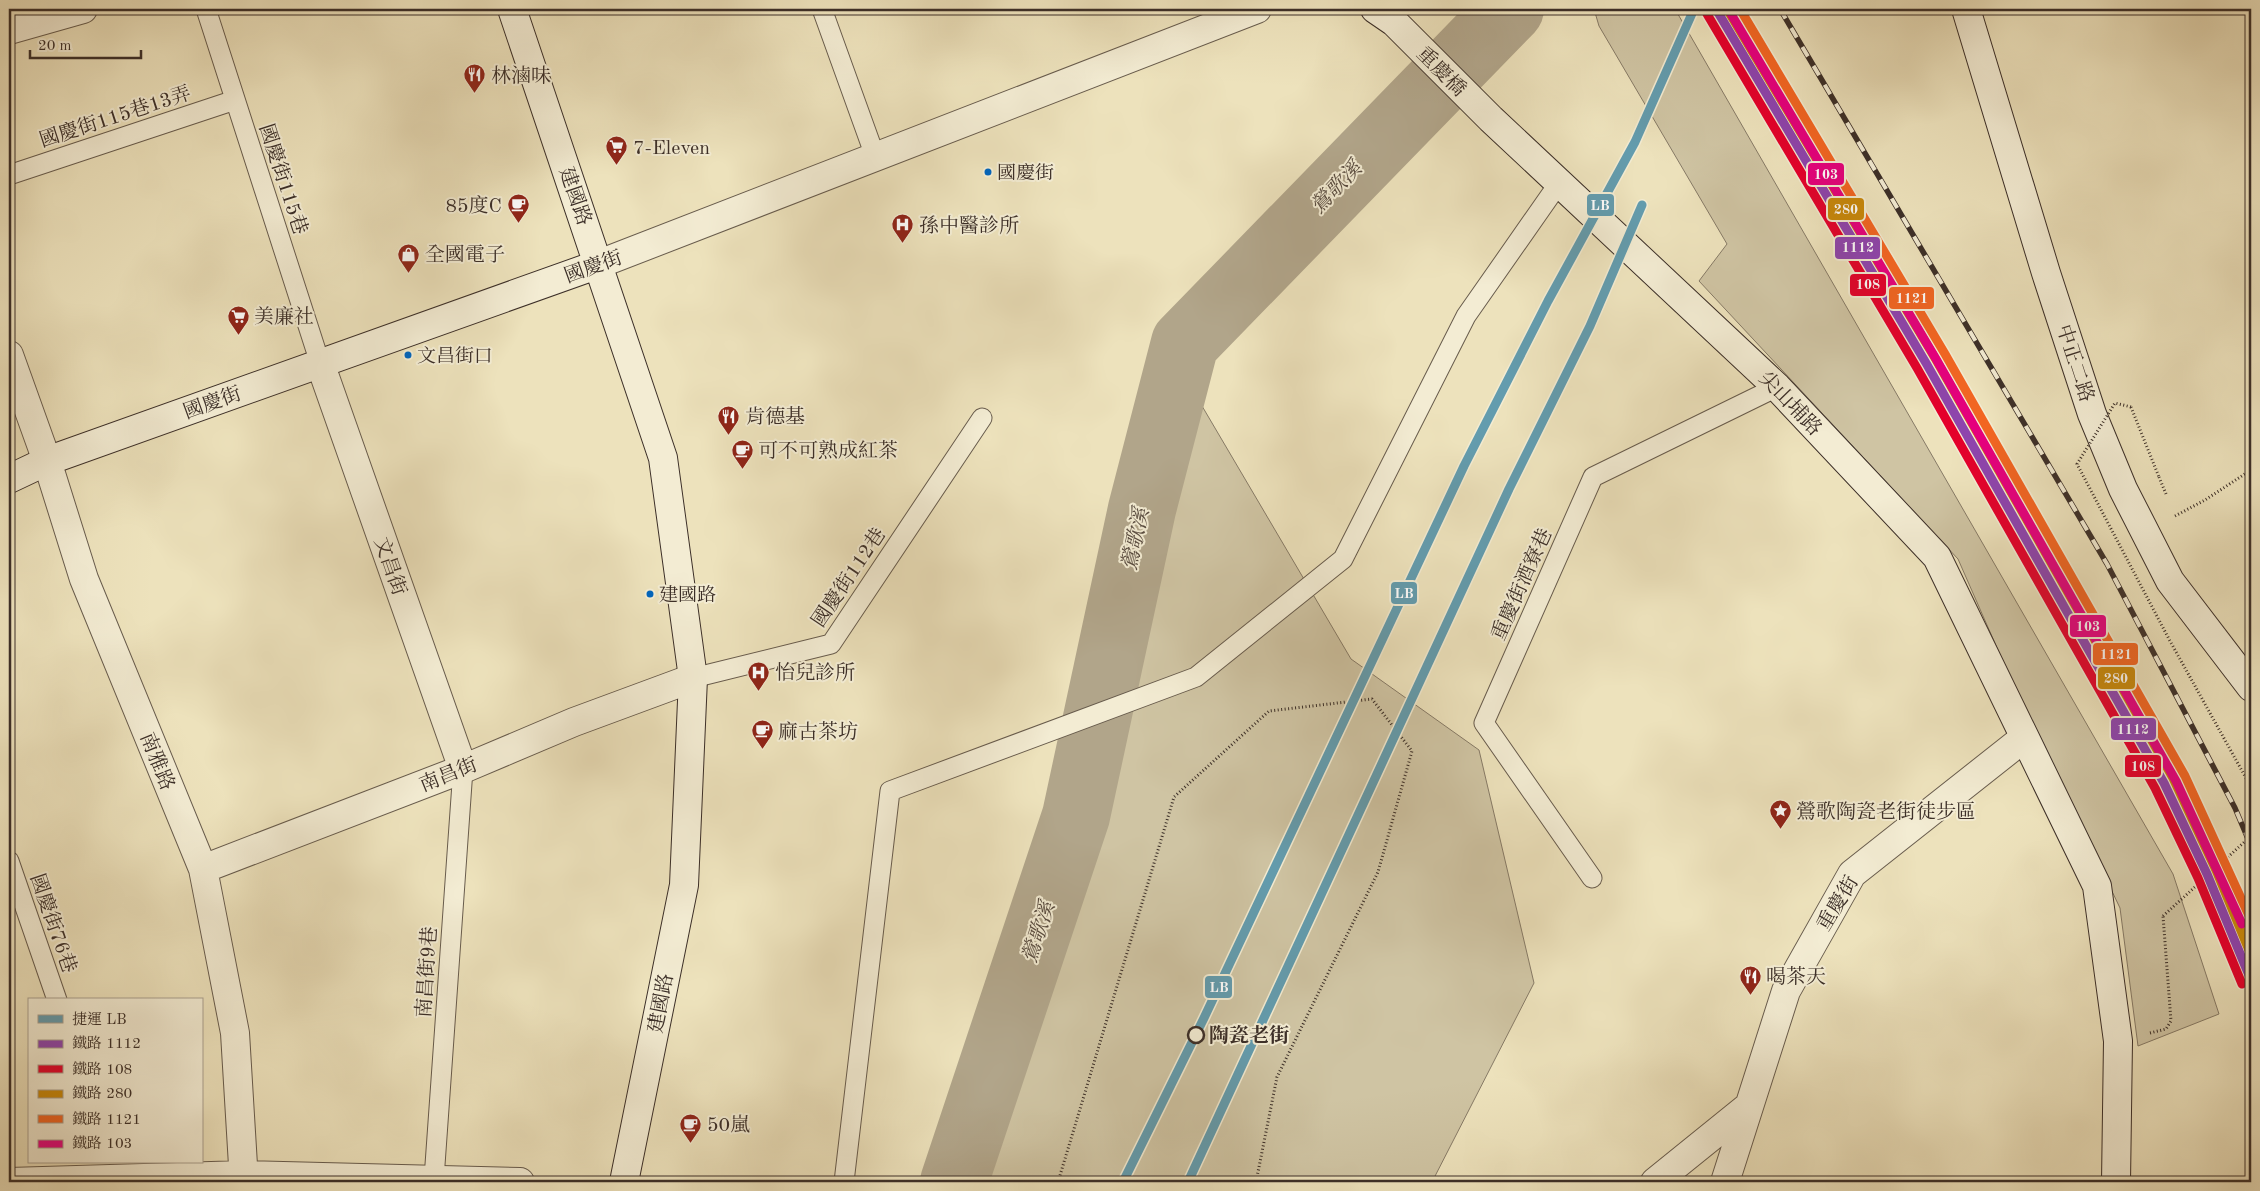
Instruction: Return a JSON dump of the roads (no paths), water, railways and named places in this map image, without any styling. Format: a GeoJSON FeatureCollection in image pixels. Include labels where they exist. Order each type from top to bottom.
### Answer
{"type":"FeatureCollection","features":[{"type":"Feature","properties":{"kind":"street"},"geometry":{"type":"LineString","coordinates":[[9,30],[83,9]]}},
{"type":"Feature","properties":{"kind":"street","name":"建國路"},"geometry":{"type":"LineString","coordinates":[[512,9],[600,264],[663,458],[693,678],[684,885],[624,1182]]}},
{"type":"Feature","properties":{"kind":"street","name":"國慶街"},"geometry":{"type":"LineString","coordinates":[[9,479],[48,462],[320,363],[600,264],[1257,9]]}},
{"type":"Feature","properties":{"kind":"street","name":"中正二路"},"geometry":{"type":"LineString","coordinates":[[1966,9],[2049,282],[2092,414],[2123,489],[2170,581],[2251,687]]}},
{"type":"Feature","properties":{"kind":"street","name":"重慶橋"},"geometry":{"type":"LineString","coordinates":[[1385,16],[1491,119]]}},
{"type":"Feature","properties":{"kind":"street","name":"尖山埔路"},"geometry":{"type":"LineString","coordinates":[[1491,119],[1777,387],[1937,557],[2097,886],[2118,1041],[2116,1182]]}},
{"type":"Feature","properties":{"kind":"street","name":"南雅路"},"geometry":{"type":"LineString","coordinates":[[9,355],[48,462],[84,579],[203,869],[235,1032],[244,1179]]}},
{"type":"Feature","properties":{"kind":"street","name":"文昌街"},"geometry":{"type":"LineString","coordinates":[[320,363],[463,769]]}},
{"type":"Feature","properties":{"kind":"street","name":"南昌街"},"geometry":{"type":"LineString","coordinates":[[203,869],[463,769],[574,722],[693,678]]}},
{"type":"Feature","properties":{"kind":"street","name":"重慶街"},"geometry":{"type":"LineString","coordinates":[[1725,1182],[1786,990],[1852,874],[2024,738]]}},
{"type":"Feature","properties":{"kind":"street"},"geometry":{"type":"LineString","coordinates":[[1655,1182],[1749,1106]]}},
{"type":"Feature","properties":{"kind":"street"},"geometry":{"type":"LineString","coordinates":[[9,1182],[82,1171],[244,1179],[434,1179],[520,1182]]}},
{"type":"Feature","properties":{"kind":"lane","name":"國慶街115巷"},"geometry":{"type":"LineString","coordinates":[[206,9],[320,363]]}},
{"type":"Feature","properties":{"kind":"lane"},"geometry":{"type":"LineString","coordinates":[[822,9],[875,156]]}},
{"type":"Feature","properties":{"kind":"lane","name":"國慶街115巷13弄"},"geometry":{"type":"LineString","coordinates":[[9,175],[235,100]]}},
{"type":"Feature","properties":{"kind":"lane"},"geometry":{"type":"LineString","coordinates":[[844,1182],[890,791],[1196,677],[1343,558],[1466,316],[1559,183]]}},
{"type":"Feature","properties":{"kind":"lane","name":"重慶街酒寮巷"},"geometry":{"type":"LineString","coordinates":[[1592,878],[1484,723],[1593,478],[1777,387]]}},
{"type":"Feature","properties":{"kind":"lane","name":"國慶街112巷"},"geometry":{"type":"LineString","coordinates":[[693,678],[831,644],[982,418]]}},
{"type":"Feature","properties":{"kind":"lane","name":"南昌街9巷"},"geometry":{"type":"LineString","coordinates":[[434,1179],[463,769]]}},
{"type":"Feature","properties":{"kind":"lane","name":"國慶街76巷"},"geometry":{"type":"LineString","coordinates":[[9,861],[56,998]]}},
{"type":"Feature","properties":{"kind":"waterway","name":"鶯歌溪"},"geometry":{"type":"LineString","coordinates":[[954,1182],[1076,816],[1142,509],[1185,343],[1510,9]]}},
{"type":"Feature","properties":{"kind":"railway"},"geometry":{"type":"LineString","coordinates":[[1780,9],[2107,564],[2235,808],[2251,846]]}},
{"type":"Feature","properties":{"kind":"metro line","name":"LB"},"geometry":{"type":"LineString","coordinates":[[1123,1182],[1204,1018],[1464,466],[1548,301],[1635,142],[1694,9]]}},
{"type":"Feature","properties":{"kind":"metro line","name":"LB"},"geometry":{"type":"LineString","coordinates":[[1188,1182],[1509,489],[1590,326],[1642,205]]}},
{"type":"Feature","properties":{"kind":"rail line","name":"1112"},"geometry":{"type":"LineString","coordinates":[[1716,9],[1926,363],[2164,783],[2207,874],[2251,980]]}},
{"type":"Feature","properties":{"kind":"rail line","name":"280"},"geometry":{"type":"LineString","coordinates":[[1727,9],[1935,358],[2173,778],[2216,870],[2251,955]]}},
{"type":"Feature","properties":{"kind":"rail line","name":"1121"},"geometry":{"type":"LineString","coordinates":[[1740,9],[1945,354],[2185,776],[2251,920]]}},
{"type":"Feature","properties":{"kind":"rail line","name":"108"},"geometry":{"type":"LineString","coordinates":[[1707,14],[1917,368],[2155,788],[2198,878],[2242,984]]}},
{"type":"Feature","properties":{"kind":"rail line","name":"103"},"geometry":{"type":"LineString","coordinates":[[1731,14],[1936,359],[2176,781],[2242,924]]}},
{"type":"Feature","properties":{"kind":"place","name":"林滷味"},"geometry":{"type":"Point","coordinates":[475,94]}},
{"type":"Feature","properties":{"kind":"place","name":"7-Eleven"},"geometry":{"type":"Point","coordinates":[617,166]}},
{"type":"Feature","properties":{"kind":"place","name":"國慶街"},"geometry":{"type":"Point","coordinates":[988,172]}},
{"type":"Feature","properties":{"kind":"place","name":"85度C"},"geometry":{"type":"Point","coordinates":[518,224]}},
{"type":"Feature","properties":{"kind":"place","name":"孫中醫診所"},"geometry":{"type":"Point","coordinates":[903,244]}},
{"type":"Feature","properties":{"kind":"place","name":"全國電子"},"geometry":{"type":"Point","coordinates":[409,273]}},
{"type":"Feature","properties":{"kind":"place","name":"美廉社"},"geometry":{"type":"Point","coordinates":[238,335]}},
{"type":"Feature","properties":{"kind":"place","name":"文昌街口"},"geometry":{"type":"Point","coordinates":[408,355]}},
{"type":"Feature","properties":{"kind":"place","name":"肯德基"},"geometry":{"type":"Point","coordinates":[729,435]}},
{"type":"Feature","properties":{"kind":"place","name":"可不可熟成紅茶"},"geometry":{"type":"Point","coordinates":[742,469]}},
{"type":"Feature","properties":{"kind":"place","name":"建國路"},"geometry":{"type":"Point","coordinates":[650,594]}},
{"type":"Feature","properties":{"kind":"place","name":"怡兒診所"},"geometry":{"type":"Point","coordinates":[759,691]}},
{"type":"Feature","properties":{"kind":"place","name":"麻古茶坊"},"geometry":{"type":"Point","coordinates":[762,750]}},
{"type":"Feature","properties":{"kind":"place","name":"鶯歌陶瓷老街徒步區"},"geometry":{"type":"Point","coordinates":[1780,830]}},
{"type":"Feature","properties":{"kind":"place","name":"喝茶天"},"geometry":{"type":"Point","coordinates":[1750,995]}},
{"type":"Feature","properties":{"kind":"place","name":"陶瓷老街"},"geometry":{"type":"Point","coordinates":[1196,1035]}},
{"type":"Feature","properties":{"kind":"place","name":"50嵐"},"geometry":{"type":"Point","coordinates":[691,1143]}}]}
